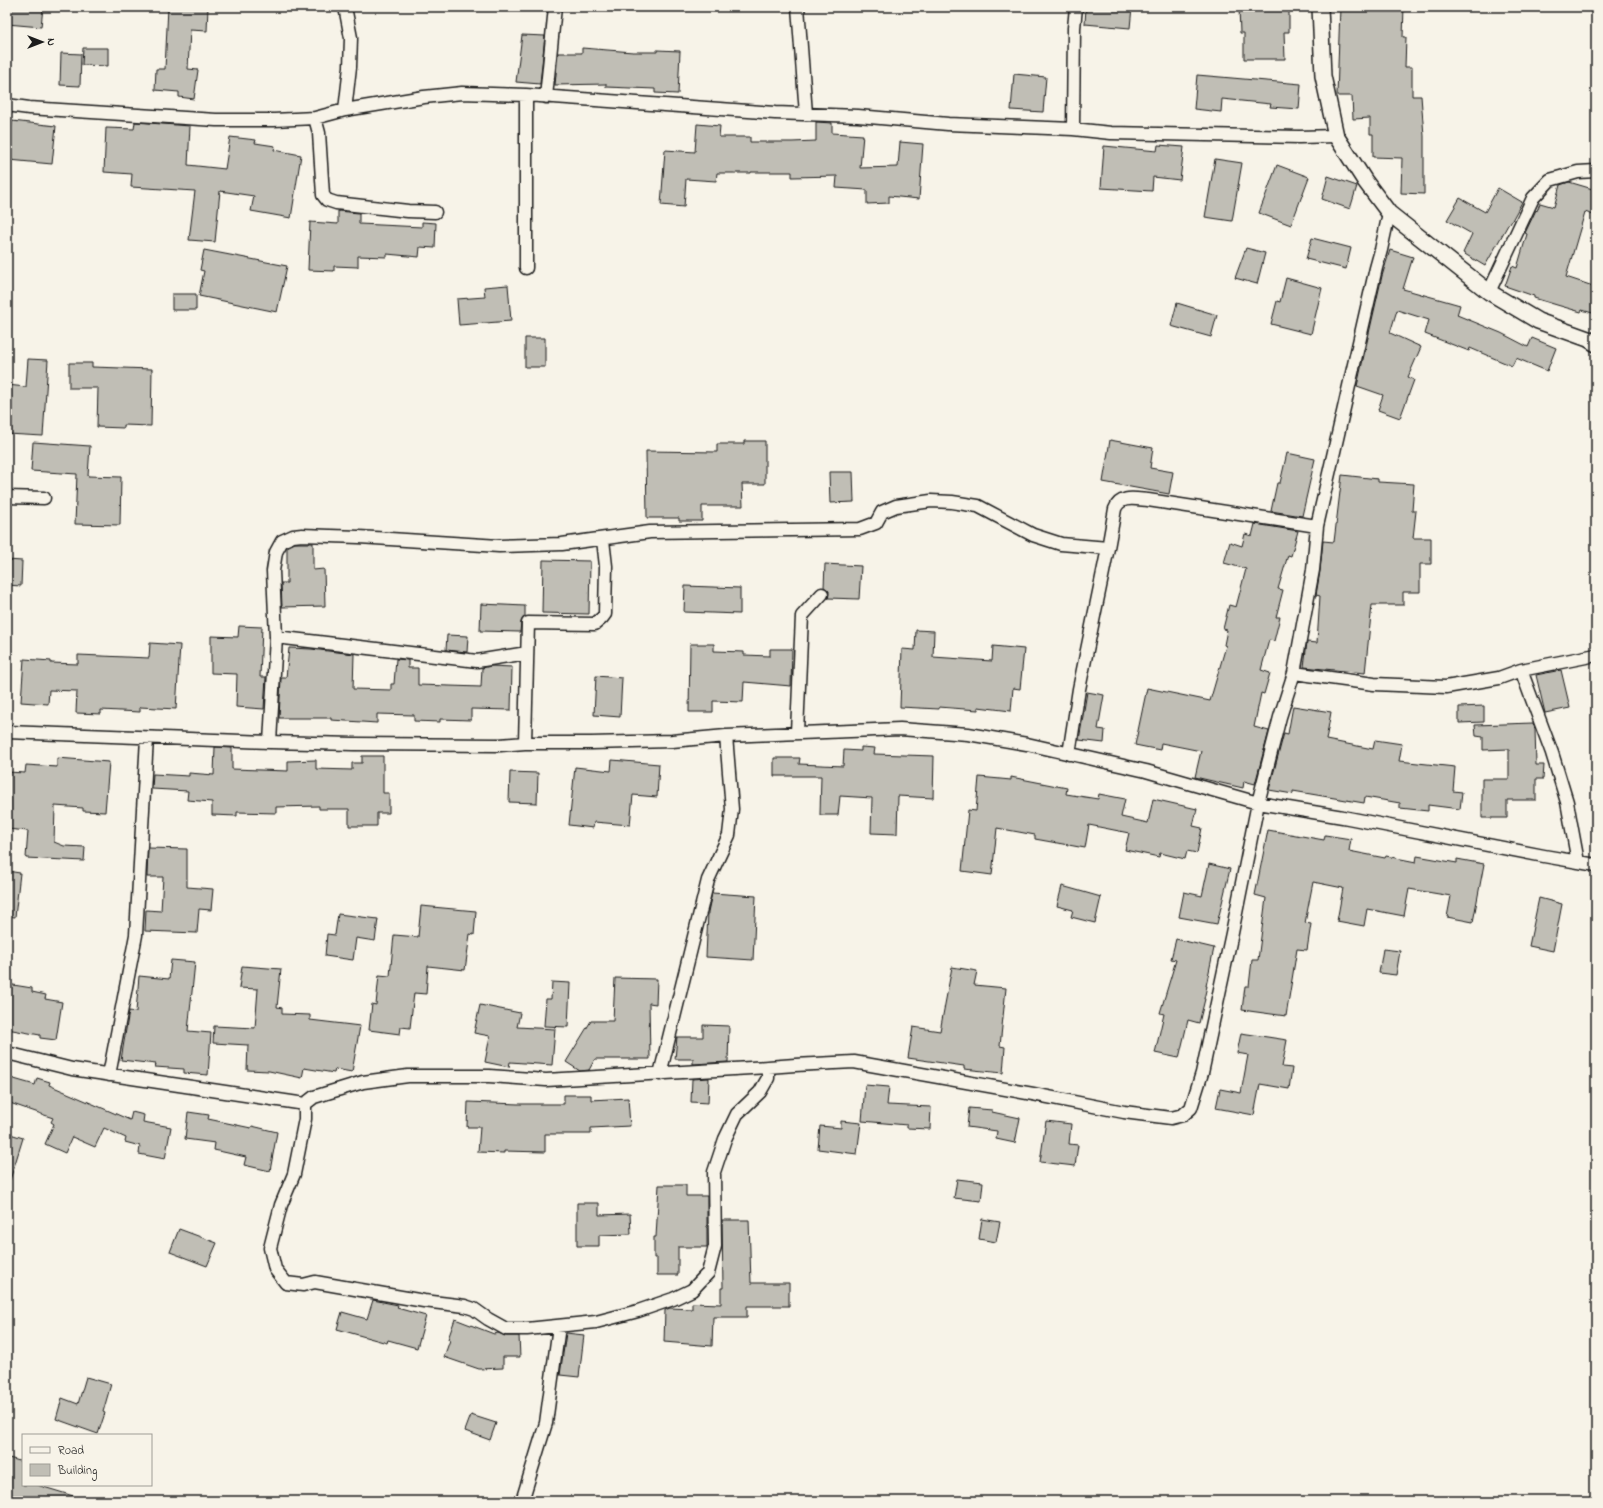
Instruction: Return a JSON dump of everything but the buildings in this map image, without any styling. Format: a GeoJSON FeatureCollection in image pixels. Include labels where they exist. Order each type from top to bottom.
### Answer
{"type":"FeatureCollection","features":[{"type":"Feature","properties":{"kind":"street"},"geometry":{"type":"LineString","coordinates":[[345,7],[351,38],[350,67],[345,110]]}},
{"type":"Feature","properties":{"kind":"street"},"geometry":{"type":"LineString","coordinates":[[546,97],[555,7]]}},
{"type":"Feature","properties":{"kind":"street"},"geometry":{"type":"LineString","coordinates":[[798,7],[806,114]]}},
{"type":"Feature","properties":{"kind":"street"},"geometry":{"type":"LineString","coordinates":[[1073,129],[1074,28],[1076,7]]}},
{"type":"Feature","properties":{"kind":"street"},"geometry":{"type":"LineString","coordinates":[[1320,7],[1323,76],[1336,136],[1365,181],[1389,213],[1489,292],[1538,322],[1593,340]]}},
{"type":"Feature","properties":{"kind":"street"},"geometry":{"type":"LineString","coordinates":[[7,105],[29,108],[216,120],[274,120],[315,118],[345,110],[424,97],[462,93],[526,95],[806,114],[858,116],[948,124],[1073,129],[1111,133],[1299,138],[1336,136]]}},
{"type":"Feature","properties":{"kind":"street"},"geometry":{"type":"LineString","coordinates":[[526,95],[526,268]]}},
{"type":"Feature","properties":{"kind":"street"},"geometry":{"type":"LineString","coordinates":[[315,118],[319,132],[322,191],[327,200],[336,203],[408,211],[435,212]]}},
{"type":"Feature","properties":{"kind":"street"},"geometry":{"type":"LineString","coordinates":[[1489,292],[1533,198],[1550,180],[1578,172],[1596,171]]}},
{"type":"Feature","properties":{"kind":"street"},"geometry":{"type":"LineString","coordinates":[[7,1053],[72,1070],[305,1104],[314,1097],[363,1082],[408,1076],[489,1076],[546,1080],[660,1074],[795,1064],[854,1062],[1124,1112],[1171,1118],[1183,1115],[1191,1108],[1202,1073],[1258,803],[1280,717],[1294,673],[1313,570],[1317,526],[1376,268],[1382,250],[1389,213]]}},
{"type":"Feature","properties":{"kind":"street"},"geometry":{"type":"LineString","coordinates":[[7,497],[44,498]]}},
{"type":"Feature","properties":{"kind":"street"},"geometry":{"type":"LineString","coordinates":[[1069,754],[1079,689],[1117,504],[1123,500],[1148,500],[1317,526]]}},
{"type":"Feature","properties":{"kind":"street"},"geometry":{"type":"LineString","coordinates":[[270,742],[276,637],[273,571],[276,552],[282,541],[293,536],[359,537],[499,546],[562,544],[604,540],[650,532],[860,529],[876,523],[882,512],[896,506],[931,501],[952,502],[978,506],[1033,535],[1061,544],[1108,548]]}},
{"type":"Feature","properties":{"kind":"street"},"geometry":{"type":"LineString","coordinates":[[525,742],[528,623],[595,624],[602,618],[604,614],[606,566],[604,540]]}},
{"type":"Feature","properties":{"kind":"street"},"geometry":{"type":"LineString","coordinates":[[797,732],[802,616],[822,594]]}},
{"type":"Feature","properties":{"kind":"street"},"geometry":{"type":"LineString","coordinates":[[276,637],[477,661],[527,653]]}},
{"type":"Feature","properties":{"kind":"street"},"geometry":{"type":"LineString","coordinates":[[1294,673],[1374,684],[1446,687],[1499,678],[1521,670],[1596,655]]}},
{"type":"Feature","properties":{"kind":"street"},"geometry":{"type":"LineString","coordinates":[[1521,670],[1552,753],[1567,802],[1578,862]]}},
{"type":"Feature","properties":{"kind":"street"},"geometry":{"type":"LineString","coordinates":[[7,732],[270,742],[492,745],[525,742],[591,743],[672,741],[797,732],[900,729],[968,734],[1027,744],[1146,771],[1258,803],[1343,817],[1596,865]]}},
{"type":"Feature","properties":{"kind":"street"},"geometry":{"type":"LineString","coordinates":[[660,1074],[708,880],[729,835],[732,808],[726,736]]}},
{"type":"Feature","properties":{"kind":"street"},"geometry":{"type":"LineString","coordinates":[[109,1075],[136,935],[147,738]]}},
{"type":"Feature","properties":{"kind":"street"},"geometry":{"type":"LineString","coordinates":[[305,1104],[305,1119],[294,1174],[281,1205],[270,1248],[275,1268],[286,1283],[303,1285],[315,1282],[465,1306],[474,1309],[506,1329],[527,1329],[596,1322],[638,1311],[673,1299],[692,1290],[708,1274],[715,1246],[714,1172],[725,1139],[736,1114],[760,1092],[768,1078],[768,1067]]}},
{"type":"Feature","properties":{"kind":"street"},"geometry":{"type":"LineString","coordinates":[[522,1501],[546,1423],[560,1326]]}}]}
